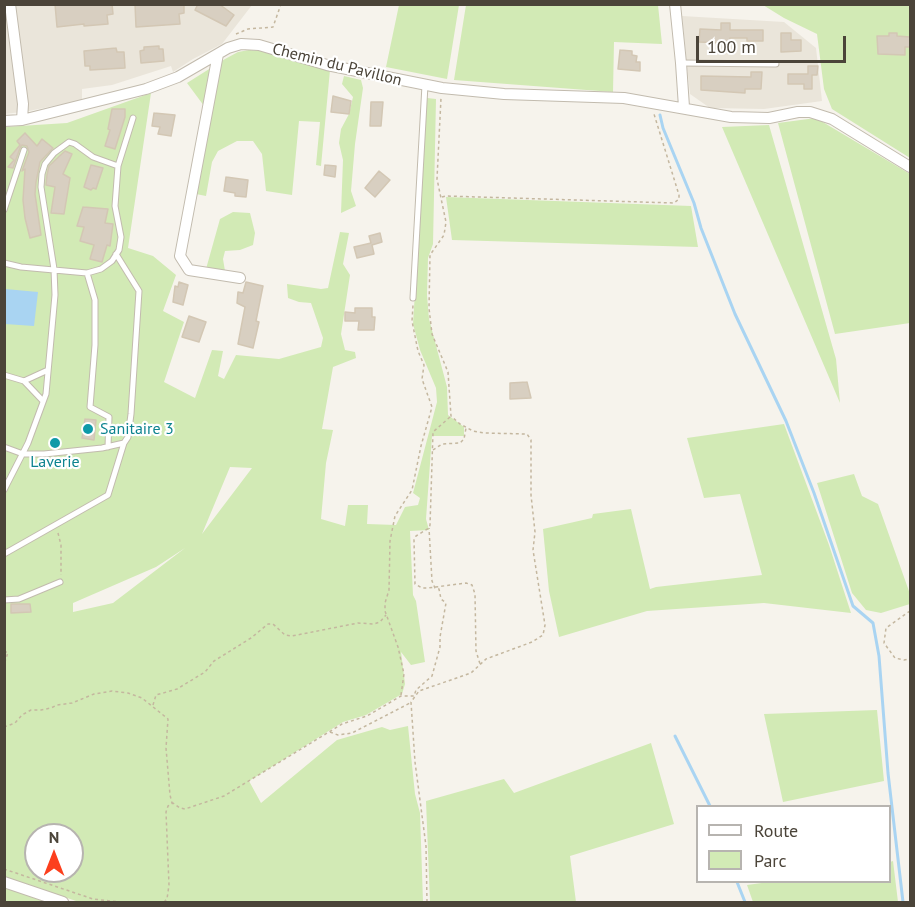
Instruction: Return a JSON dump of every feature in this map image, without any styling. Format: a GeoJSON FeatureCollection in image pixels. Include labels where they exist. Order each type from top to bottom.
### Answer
{"type":"FeatureCollection","features":[{"type":"Feature","properties":{"kind":"street"},"geometry":{"type":"LineString","coordinates":[[10,4],[23,104],[22,120]]}},
{"type":"Feature","properties":{"kind":"street"},"geometry":{"type":"LineString","coordinates":[[675,4],[684,107]]}},
{"type":"Feature","properties":{"kind":"street","name":"Chemin du Pavillon"},"geometry":{"type":"LineString","coordinates":[[4,121],[22,120],[146,89],[178,77],[228,48],[241,44],[259,45],[327,65],[442,88],[504,94],[624,98],[730,117],[769,118],[798,112],[821,115],[910,167]]}},
{"type":"Feature","properties":{"kind":"street"},"geometry":{"type":"LineString","coordinates":[[218,54],[180,256],[189,270],[240,278]]}},
{"type":"Feature","properties":{"kind":"street"},"geometry":{"type":"LineString","coordinates":[[4,882],[63,903]]}},
{"type":"Feature","properties":{"kind":"lane"},"geometry":{"type":"LineString","coordinates":[[681,63],[776,64]]}},
{"type":"Feature","properties":{"kind":"lane"},"geometry":{"type":"LineString","coordinates":[[413,298],[425,85]]}},
{"type":"Feature","properties":{"kind":"lane"},"geometry":{"type":"LineString","coordinates":[[4,263],[21,267],[87,273],[101,269],[112,261],[121,237],[115,206],[118,166],[133,118]]}},
{"type":"Feature","properties":{"kind":"lane"},"geometry":{"type":"LineString","coordinates":[[4,490],[23,454],[43,401],[48,370],[55,295],[54,269],[41,187],[45,164],[54,153],[69,142],[93,157],[118,166]]}},
{"type":"Feature","properties":{"kind":"lane"},"geometry":{"type":"LineString","coordinates":[[4,210],[24,150]]}},
{"type":"Feature","properties":{"kind":"lane"},"geometry":{"type":"LineString","coordinates":[[4,554],[108,495],[124,443],[128,437],[140,291],[116,254]]}},
{"type":"Feature","properties":{"kind":"lane"},"geometry":{"type":"LineString","coordinates":[[87,273],[95,300],[95,345],[90,407],[109,417],[108,447]]}},
{"type":"Feature","properties":{"kind":"lane"},"geometry":{"type":"LineString","coordinates":[[24,381],[48,370]]}},
{"type":"Feature","properties":{"kind":"lane"},"geometry":{"type":"LineString","coordinates":[[4,375],[24,381],[43,401]]}},
{"type":"Feature","properties":{"kind":"lane"},"geometry":{"type":"LineString","coordinates":[[4,447],[23,454],[44,454],[124,443]]}},
{"type":"Feature","properties":{"kind":"lane"},"geometry":{"type":"LineString","coordinates":[[4,600],[19,599],[60,582]]}},
{"type":"Feature","properties":{"kind":"path"},"geometry":{"type":"LineString","coordinates":[[228,48],[236,34],[248,29],[273,27],[281,4]]}},
{"type":"Feature","properties":{"kind":"path"},"geometry":{"type":"LineString","coordinates":[[4,727],[15,723],[31,710],[72,704],[94,694],[111,691],[142,698],[168,719],[166,748],[170,795],[173,804],[185,809],[224,796],[342,724],[367,716],[401,696],[414,696],[419,692],[471,673],[486,658],[532,642],[543,635],[544,625],[533,550],[535,532],[531,495],[531,440],[527,434],[485,434],[466,427],[451,416],[448,372],[432,334],[429,308],[430,255],[444,235],[446,222],[437,179],[442,88]]}},
{"type":"Feature","properties":{"kind":"path"},"geometry":{"type":"LineString","coordinates":[[441,198],[446,196],[674,203],[679,200],[680,195],[661,142],[651,102]]}},
{"type":"Feature","properties":{"kind":"path"},"geometry":{"type":"LineString","coordinates":[[401,696],[404,674],[384,603],[389,590],[390,541],[395,516],[412,490],[432,407],[422,379],[424,365],[418,351],[412,321],[413,298]]}},
{"type":"Feature","properties":{"kind":"path"},"geometry":{"type":"LineString","coordinates":[[427,903],[426,846],[416,772],[411,702],[416,690],[432,676],[440,647],[446,603],[439,596],[439,588],[435,588],[432,581],[429,528],[433,432],[451,416]]}},
{"type":"Feature","properties":{"kind":"path"},"geometry":{"type":"LineString","coordinates":[[433,450],[442,444],[460,443],[464,439],[466,427]]}},
{"type":"Feature","properties":{"kind":"path"},"geometry":{"type":"LineString","coordinates":[[56,525],[61,545],[60,582]]}},
{"type":"Feature","properties":{"kind":"path"},"geometry":{"type":"LineString","coordinates":[[429,528],[414,540],[415,584],[422,588],[466,583],[471,585],[475,594],[476,651],[480,665]]}},
{"type":"Feature","properties":{"kind":"path"},"geometry":{"type":"LineString","coordinates":[[910,611],[886,628],[884,643],[895,658],[910,659]]}},
{"type":"Feature","properties":{"kind":"path"},"geometry":{"type":"LineString","coordinates":[[153,705],[156,695],[177,689],[194,679],[205,672],[214,661],[251,638],[268,624],[273,624],[285,635],[292,636],[358,623],[374,624],[380,622],[386,615]]}},
{"type":"Feature","properties":{"kind":"path"},"geometry":{"type":"LineString","coordinates":[[4,652],[8,652],[4,665]]}},
{"type":"Feature","properties":{"kind":"path"},"geometry":{"type":"LineString","coordinates":[[329,732],[338,735],[352,733],[411,702]]}},
{"type":"Feature","properties":{"kind":"path"},"geometry":{"type":"LineString","coordinates":[[164,903],[167,899],[169,885],[166,813],[168,806],[173,804]]}},
{"type":"Feature","properties":{"kind":"path"},"geometry":{"type":"LineString","coordinates":[[4,869],[93,899],[120,903]]}},
{"type":"Feature","properties":{"kind":"shaded area"},"geometry":{"type":"Polygon","coordinates":[[[4,5],[252,5],[222,44],[173,72],[171,66],[112,85],[82,89],[82,100],[5,114],[4,5]]]}},
{"type":"Feature","properties":{"kind":"shaded area"},"geometry":{"type":"Polygon","coordinates":[[[682,16],[784,22],[816,48],[822,101],[764,109],[710,108],[690,94],[682,16]]]}},
{"type":"Feature","properties":{"kind":"green space"},"geometry":{"type":"Polygon","coordinates":[[[399,5],[459,5],[447,79],[386,67],[399,5]]]}},
{"type":"Feature","properties":{"kind":"green space"},"geometry":{"type":"Polygon","coordinates":[[[466,5],[658,5],[662,44],[614,42],[613,92],[454,80],[466,5]]]}},
{"type":"Feature","properties":{"kind":"green space"},"geometry":{"type":"Polygon","coordinates":[[[763,5],[910,5],[910,158],[832,109],[824,89],[817,34],[763,5]]]}},
{"type":"Feature","properties":{"kind":"green space"},"geometry":{"type":"Polygon","coordinates":[[[263,51],[330,70],[321,166],[316,165],[320,122],[299,121],[292,195],[266,191],[262,154],[253,141],[237,141],[218,151],[212,162],[206,196],[196,194],[210,114],[187,83],[238,52],[263,51]]]}},
{"type":"Feature","properties":{"kind":"green space"},"geometry":{"type":"Polygon","coordinates":[[[344,76],[361,80],[363,88],[351,191],[356,206],[341,213],[343,160],[339,143],[341,129],[349,114],[353,97],[342,84],[344,76]]]}},
{"type":"Feature","properties":{"kind":"green space"},"geometry":{"type":"Polygon","coordinates":[[[151,93],[128,248],[153,256],[176,275],[163,311],[184,322],[164,382],[195,398],[212,350],[223,351],[218,376],[224,379],[236,355],[279,359],[321,347],[323,338],[311,303],[288,298],[287,284],[328,288],[340,232],[349,233],[343,264],[350,275],[341,334],[345,350],[355,352],[356,358],[333,367],[322,429],[333,430],[326,463],[321,519],[345,526],[348,505],[368,505],[367,524],[396,525],[405,507],[418,505],[420,498],[413,493],[437,402],[436,388],[420,350],[413,324],[427,98],[436,99],[433,244],[428,258],[427,295],[429,319],[447,387],[448,415],[464,427],[464,436],[432,436],[426,519],[429,530],[410,531],[413,595],[416,601],[425,662],[411,665],[401,652],[405,684],[402,694],[366,715],[343,722],[249,781],[261,803],[337,740],[382,727],[390,730],[408,726],[415,794],[420,813],[423,902],[79,902],[5,877],[4,127],[67,123],[151,93]],[[230,467],[202,534],[252,468],[230,467]],[[185,548],[156,567],[73,603],[73,612],[113,603],[185,548]]]}},
{"type":"Feature","properties":{"kind":"green space"},"geometry":{"type":"Polygon","coordinates":[[[816,118],[910,174],[910,323],[835,334],[778,123],[816,118]]]}},
{"type":"Feature","properties":{"kind":"green space"},"geometry":{"type":"Polygon","coordinates":[[[769,125],[836,359],[840,403],[722,127],[769,125]]]}},
{"type":"Feature","properties":{"kind":"green space"},"geometry":{"type":"Polygon","coordinates":[[[446,197],[691,206],[698,247],[452,240],[446,197]]]}},
{"type":"Feature","properties":{"kind":"green space"},"geometry":{"type":"Polygon","coordinates":[[[233,212],[250,213],[255,233],[253,245],[240,250],[225,251],[223,259],[225,271],[206,269],[220,219],[233,212]]]}},
{"type":"Feature","properties":{"kind":"green space"},"geometry":{"type":"Polygon","coordinates":[[[784,424],[829,545],[851,613],[764,603],[647,611],[559,637],[549,591],[543,529],[592,518],[593,514],[631,509],[650,589],[762,575],[740,494],[704,498],[687,438],[784,424]]]}},
{"type":"Feature","properties":{"kind":"green space"},"geometry":{"type":"Polygon","coordinates":[[[854,474],[862,496],[878,504],[910,594],[910,604],[881,613],[866,610],[852,593],[817,483],[854,474]]]}},
{"type":"Feature","properties":{"kind":"green space"},"geometry":{"type":"Polygon","coordinates":[[[877,710],[884,781],[783,802],[764,714],[877,710]]]}},
{"type":"Feature","properties":{"kind":"green space"},"geometry":{"type":"Polygon","coordinates":[[[651,743],[674,824],[570,856],[576,902],[430,902],[426,801],[504,779],[514,793],[651,743]]]}},
{"type":"Feature","properties":{"kind":"green space"},"geometry":{"type":"Polygon","coordinates":[[[893,861],[898,902],[753,902],[747,885],[891,883],[891,862],[893,861]]]}},
{"type":"Feature","properties":{"kind":"green space"},"geometry":{"type":"Polygon","coordinates":[[[5,888],[48,902],[5,902],[5,888]]]}},
{"type":"Feature","properties":{"kind":"water"},"geometry":{"type":"Polygon","coordinates":[[[5,289],[38,292],[34,326],[5,324],[5,289]]]}},
{"type":"Feature","properties":{"kind":"building"},"geometry":{"type":"Polygon","coordinates":[[[55,4],[112,4],[113,14],[107,15],[108,24],[57,27],[55,4]]]}},
{"type":"Feature","properties":{"kind":"building"},"geometry":{"type":"Polygon","coordinates":[[[135,4],[184,4],[184,13],[179,14],[180,24],[136,27],[135,4]]]}},
{"type":"Feature","properties":{"kind":"building"},"geometry":{"type":"Polygon","coordinates":[[[198,4],[219,4],[234,15],[226,26],[195,10],[198,4]]]}},
{"type":"Feature","properties":{"kind":"building"},"geometry":{"type":"Polygon","coordinates":[[[721,23],[730,23],[730,30],[763,30],[763,41],[730,38],[729,42],[699,42],[700,29],[721,30],[721,23]]]}},
{"type":"Feature","properties":{"kind":"building"},"geometry":{"type":"Polygon","coordinates":[[[781,33],[791,33],[791,40],[801,40],[801,51],[781,52],[781,33]]]}},
{"type":"Feature","properties":{"kind":"building"},"geometry":{"type":"Polygon","coordinates":[[[889,33],[910,37],[910,47],[905,47],[905,55],[878,54],[877,36],[889,36],[889,33]]]}},
{"type":"Feature","properties":{"kind":"building"},"geometry":{"type":"Polygon","coordinates":[[[159,46],[159,49],[163,49],[164,61],[141,63],[140,51],[144,50],[144,47],[159,46]]]}},
{"type":"Feature","properties":{"kind":"building"},"geometry":{"type":"Polygon","coordinates":[[[116,48],[117,52],[124,52],[125,68],[90,70],[90,66],[85,66],[84,51],[116,48]]]}},
{"type":"Feature","properties":{"kind":"building"},"geometry":{"type":"Polygon","coordinates":[[[620,50],[632,51],[632,55],[637,56],[636,62],[640,62],[640,71],[618,69],[620,50]]]}},
{"type":"Feature","properties":{"kind":"building"},"geometry":{"type":"Polygon","coordinates":[[[808,66],[818,66],[817,75],[812,75],[812,89],[804,89],[804,84],[788,84],[788,74],[808,74],[808,66]]]}},
{"type":"Feature","properties":{"kind":"building"},"geometry":{"type":"Polygon","coordinates":[[[751,72],[762,72],[761,89],[745,89],[745,93],[701,90],[701,76],[751,77],[751,72]]]}},
{"type":"Feature","properties":{"kind":"building"},"geometry":{"type":"Polygon","coordinates":[[[333,96],[351,101],[349,114],[331,112],[333,96]]]}},
{"type":"Feature","properties":{"kind":"building"},"geometry":{"type":"Polygon","coordinates":[[[371,102],[383,102],[381,126],[370,126],[371,102]]]}},
{"type":"Feature","properties":{"kind":"building"},"geometry":{"type":"Polygon","coordinates":[[[112,109],[125,109],[125,117],[115,149],[105,146],[110,130],[108,129],[112,109]]]}},
{"type":"Feature","properties":{"kind":"building"},"geometry":{"type":"Polygon","coordinates":[[[154,113],[175,115],[171,136],[158,134],[160,127],[152,126],[154,113]]]}},
{"type":"Feature","properties":{"kind":"building"},"geometry":{"type":"Polygon","coordinates":[[[25,133],[37,146],[42,139],[53,148],[40,162],[36,182],[35,194],[41,235],[30,238],[23,200],[25,169],[22,171],[29,152],[27,146],[22,145],[20,148],[13,168],[8,167],[14,160],[10,157],[20,145],[17,141],[25,133]]]}},
{"type":"Feature","properties":{"kind":"building"},"geometry":{"type":"Polygon","coordinates":[[[65,151],[72,154],[63,174],[70,178],[64,214],[51,213],[55,187],[46,185],[49,166],[65,151]]]}},
{"type":"Feature","properties":{"kind":"building"},"geometry":{"type":"Polygon","coordinates":[[[91,165],[103,168],[96,189],[91,190],[84,187],[91,165]]]}},
{"type":"Feature","properties":{"kind":"building"},"geometry":{"type":"Polygon","coordinates":[[[325,165],[336,166],[335,177],[324,175],[325,165]]]}},
{"type":"Feature","properties":{"kind":"building"},"geometry":{"type":"Polygon","coordinates":[[[379,171],[390,180],[375,197],[365,188],[379,171]]]}},
{"type":"Feature","properties":{"kind":"building"},"geometry":{"type":"Polygon","coordinates":[[[226,177],[248,180],[246,197],[235,196],[235,193],[224,191],[226,177]]]}},
{"type":"Feature","properties":{"kind":"building"},"geometry":{"type":"Polygon","coordinates":[[[83,207],[108,209],[105,223],[113,224],[110,246],[107,245],[102,262],[90,259],[94,245],[80,241],[84,227],[77,226],[83,207]]]}},
{"type":"Feature","properties":{"kind":"building"},"geometry":{"type":"Polygon","coordinates":[[[380,233],[382,242],[372,245],[374,254],[357,258],[354,247],[371,243],[369,236],[380,233]]]}},
{"type":"Feature","properties":{"kind":"building"},"geometry":{"type":"Polygon","coordinates":[[[179,282],[188,285],[183,305],[173,302],[175,286],[178,287],[179,282]]]}},
{"type":"Feature","properties":{"kind":"building"},"geometry":{"type":"Polygon","coordinates":[[[246,282],[263,286],[253,348],[238,344],[245,307],[237,303],[238,292],[243,293],[246,282]]]}},
{"type":"Feature","properties":{"kind":"building"},"geometry":{"type":"Polygon","coordinates":[[[355,308],[372,308],[372,317],[375,317],[374,330],[358,330],[359,321],[345,321],[345,312],[355,313],[355,308]]]}},
{"type":"Feature","properties":{"kind":"building"},"geometry":{"type":"Polygon","coordinates":[[[189,316],[206,322],[199,342],[182,337],[189,316]]]}},
{"type":"Feature","properties":{"kind":"building"},"geometry":{"type":"Polygon","coordinates":[[[527,382],[531,398],[510,399],[510,383],[527,382]]]}},
{"type":"Feature","properties":{"kind":"building","name":"Sanitaire 3"},"geometry":{"type":"Polygon","coordinates":[[[85,419],[96,420],[94,440],[82,438],[85,419]]]}},
{"type":"Feature","properties":{"kind":"building"},"geometry":{"type":"Polygon","coordinates":[[[11,604],[30,604],[31,612],[11,613],[11,604]]]}},
{"type":"Feature","properties":{"kind":"waterway"},"geometry":{"type":"LineString","coordinates":[[660,115],[735,314],[786,421],[814,493],[853,606],[873,623],[879,656],[888,773],[903,902]]}},
{"type":"Feature","properties":{"kind":"waterway"},"geometry":{"type":"LineString","coordinates":[[675,736],[710,805]]}},
{"type":"Feature","properties":{"kind":"waterway"},"geometry":{"type":"LineString","coordinates":[[737,883],[745,902]]}},
{"type":"Feature","properties":{"kind":"place","name":"Sanitaire 3"},"geometry":{"type":"Point","coordinates":[88,429]}},
{"type":"Feature","properties":{"kind":"place","name":"Laverie"},"geometry":{"type":"Point","coordinates":[55,443]}}]}
